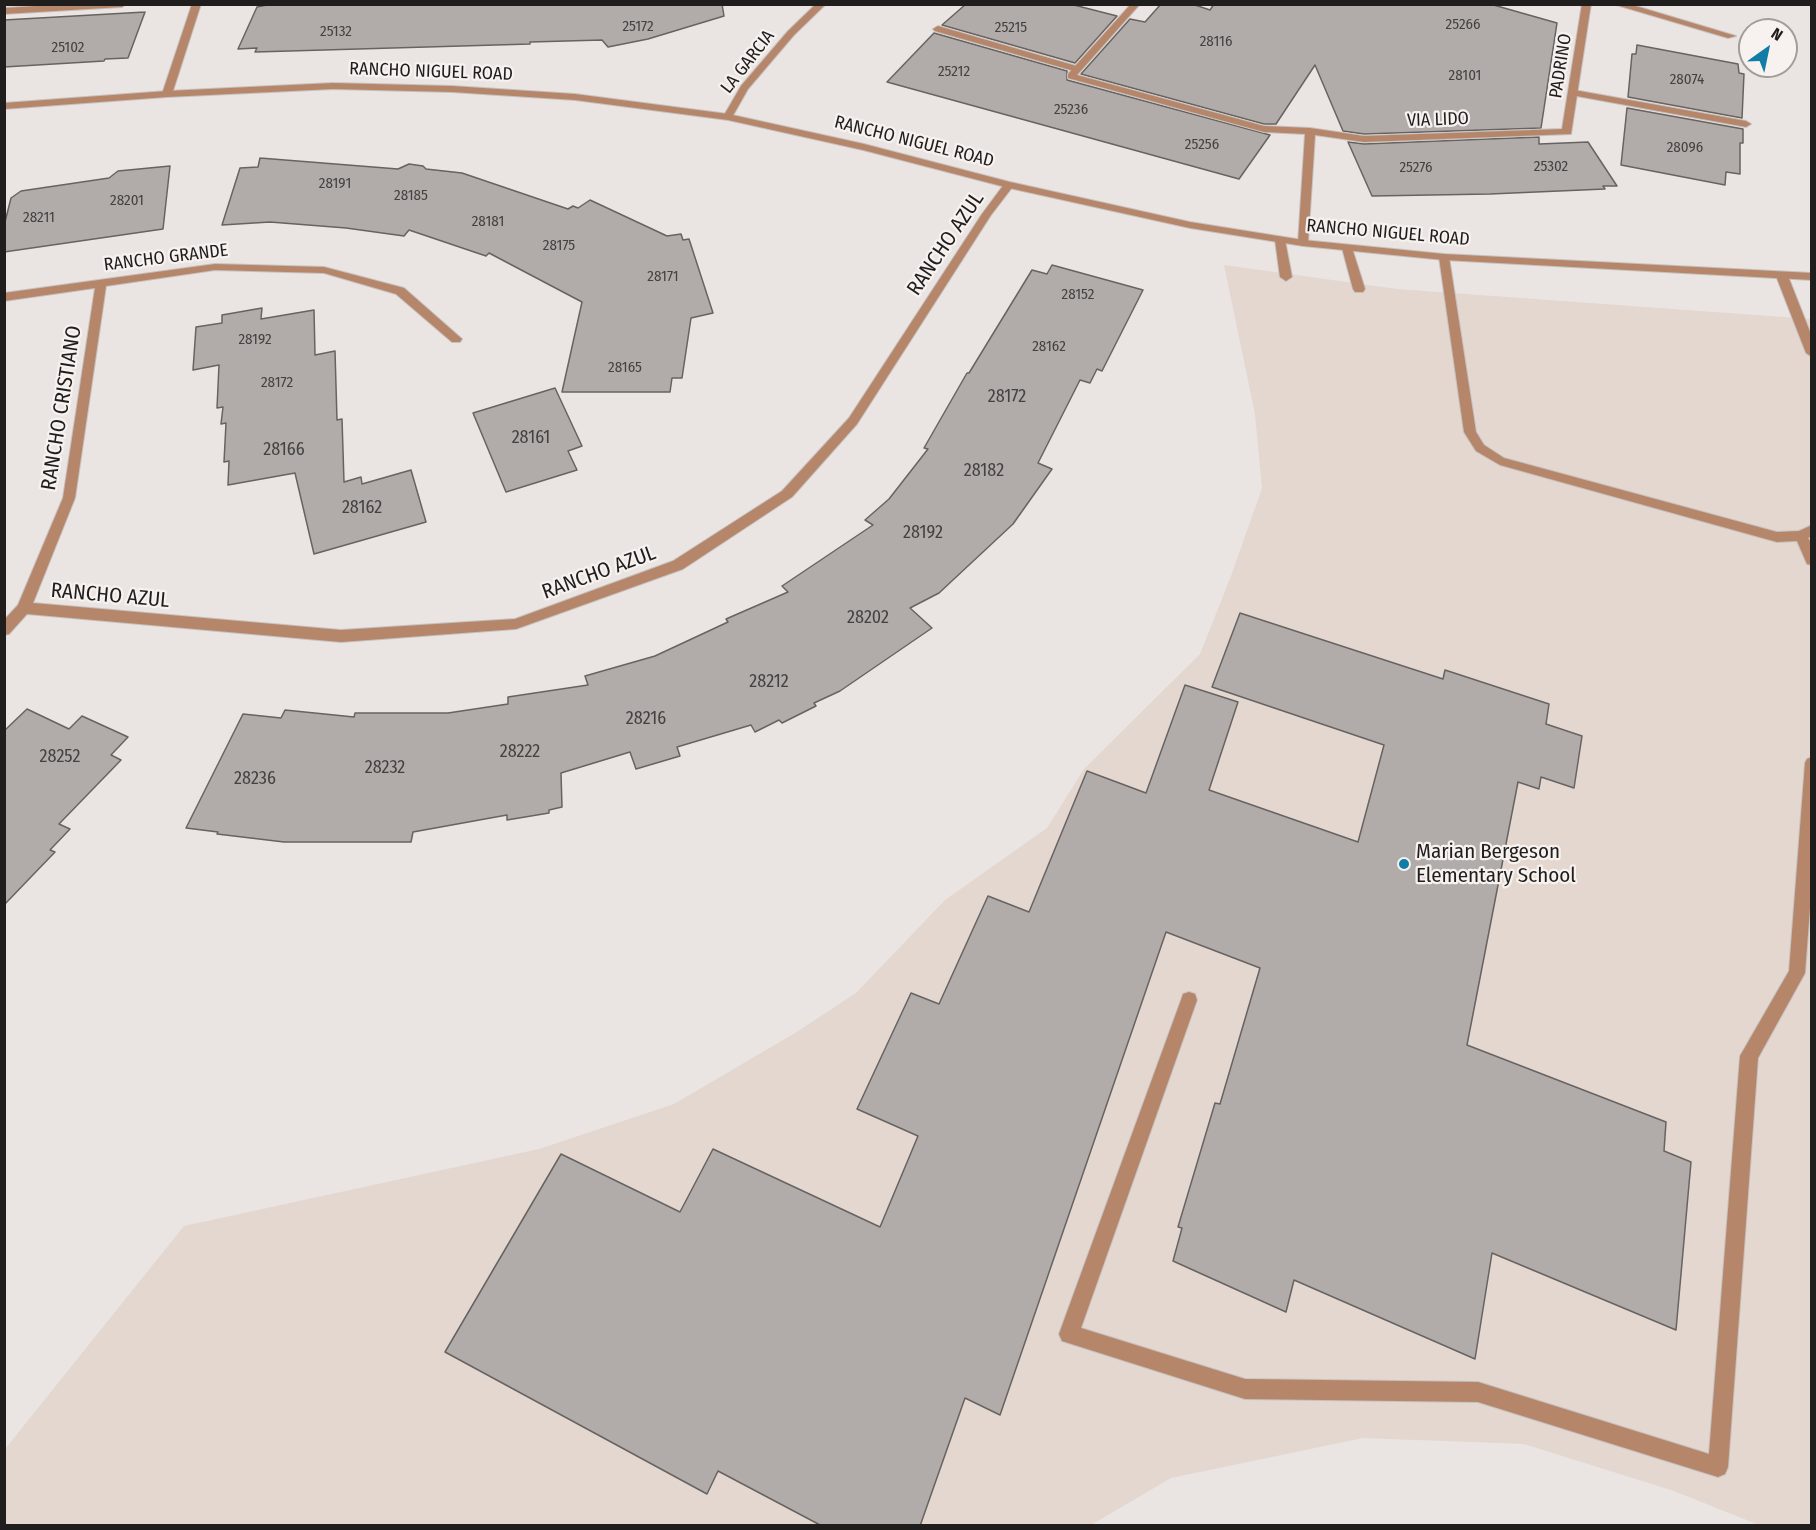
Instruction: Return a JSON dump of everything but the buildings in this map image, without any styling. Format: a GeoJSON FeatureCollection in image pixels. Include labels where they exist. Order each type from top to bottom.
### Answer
{"type":"FeatureCollection","features":[{"type":"Feature","properties":{"kind":"street"},"geometry":{"type":"LineString","coordinates":[[4,11],[122,4]]}},
{"type":"Feature","properties":{"kind":"street"},"geometry":{"type":"LineString","coordinates":[[167,94],[197,4]]}},
{"type":"Feature","properties":{"kind":"street","name":"LA GARCIA"},"geometry":{"type":"LineString","coordinates":[[728,117],[744,88],[790,33],[822,4]]}},
{"type":"Feature","properties":{"kind":"street"},"geometry":{"type":"LineString","coordinates":[[1074,73],[1136,4]]}},
{"type":"Feature","properties":{"kind":"street","name":"PADRINO"},"geometry":{"type":"LineString","coordinates":[[1567,132],[1587,4]]}},
{"type":"Feature","properties":{"kind":"street"},"geometry":{"type":"LineString","coordinates":[[1617,4],[1731,36]]}},
{"type":"Feature","properties":{"kind":"street","name":"VIA LIDO"},"geometry":{"type":"LineString","coordinates":[[938,30],[1264,129],[1310,130],[1364,139],[1567,132]]}},
{"type":"Feature","properties":{"kind":"street","name":"RANCHO NIGUEL ROAD"},"geometry":{"type":"LineString","coordinates":[[4,106],[167,94],[333,86],[452,88],[575,97],[728,117],[864,147],[1009,185],[1190,225],[1280,240],[1444,257],[1812,278]]}},
{"type":"Feature","properties":{"kind":"street"},"geometry":{"type":"LineString","coordinates":[[1574,93],[1746,124]]}},
{"type":"Feature","properties":{"kind":"street"},"geometry":{"type":"LineString","coordinates":[[1303,243],[1310,130]]}},
{"type":"Feature","properties":{"kind":"street","name":"RANCHO AZUL"},"geometry":{"type":"LineString","coordinates":[[24,608],[352,635],[516,624],[678,565],[787,494],[853,421],[987,214],[1009,185]]}},
{"type":"Feature","properties":{"kind":"street"},"geometry":{"type":"LineString","coordinates":[[1280,240],[1286,277]]}},
{"type":"Feature","properties":{"kind":"street"},"geometry":{"type":"LineString","coordinates":[[1347,248],[1359,289]]}},
{"type":"Feature","properties":{"kind":"street"},"geometry":{"type":"LineString","coordinates":[[1444,257],[1470,432],[1480,448],[1500,462],[1777,537],[1806,533],[1812,560]]}},
{"type":"Feature","properties":{"kind":"street","name":"RANCHO GRANDE"},"geometry":{"type":"LineString","coordinates":[[4,297],[215,267],[324,270],[400,291],[456,339]]}},
{"type":"Feature","properties":{"kind":"street"},"geometry":{"type":"LineString","coordinates":[[1782,276],[1812,353]]}},
{"type":"Feature","properties":{"kind":"street","name":"RANCHO CRISTIANO"},"geometry":{"type":"LineString","coordinates":[[4,630],[24,608],[69,498],[100,284]]}},
{"type":"Feature","properties":{"kind":"street"},"geometry":{"type":"LineString","coordinates":[[1190,1000],[1069,1334],[1245,1389],[1479,1392],[1718,1467],[1749,1056],[1797,973],[1812,763]]}},
{"type":"Feature","properties":{"kind":"shaded area","name":"Marian Bergeson Elementary School"},"geometry":{"type":"Polygon","coordinates":[[[1224,265],[1397,289],[1811,319],[1811,1525],[1759,1525],[1674,1491],[1524,1444],[1363,1438],[1171,1478],[1091,1525],[5,1526],[5,1449],[184,1226],[539,1149],[674,1104],[795,1033],[856,993],[945,900],[1047,828],[1084,769],[1200,654],[1262,488],[1255,414],[1224,265]]]}},
{"type":"Feature","properties":{"kind":"place","name":"Marian Bergeson Elementary School"},"geometry":{"type":"Point","coordinates":[1404,864]}}]}
